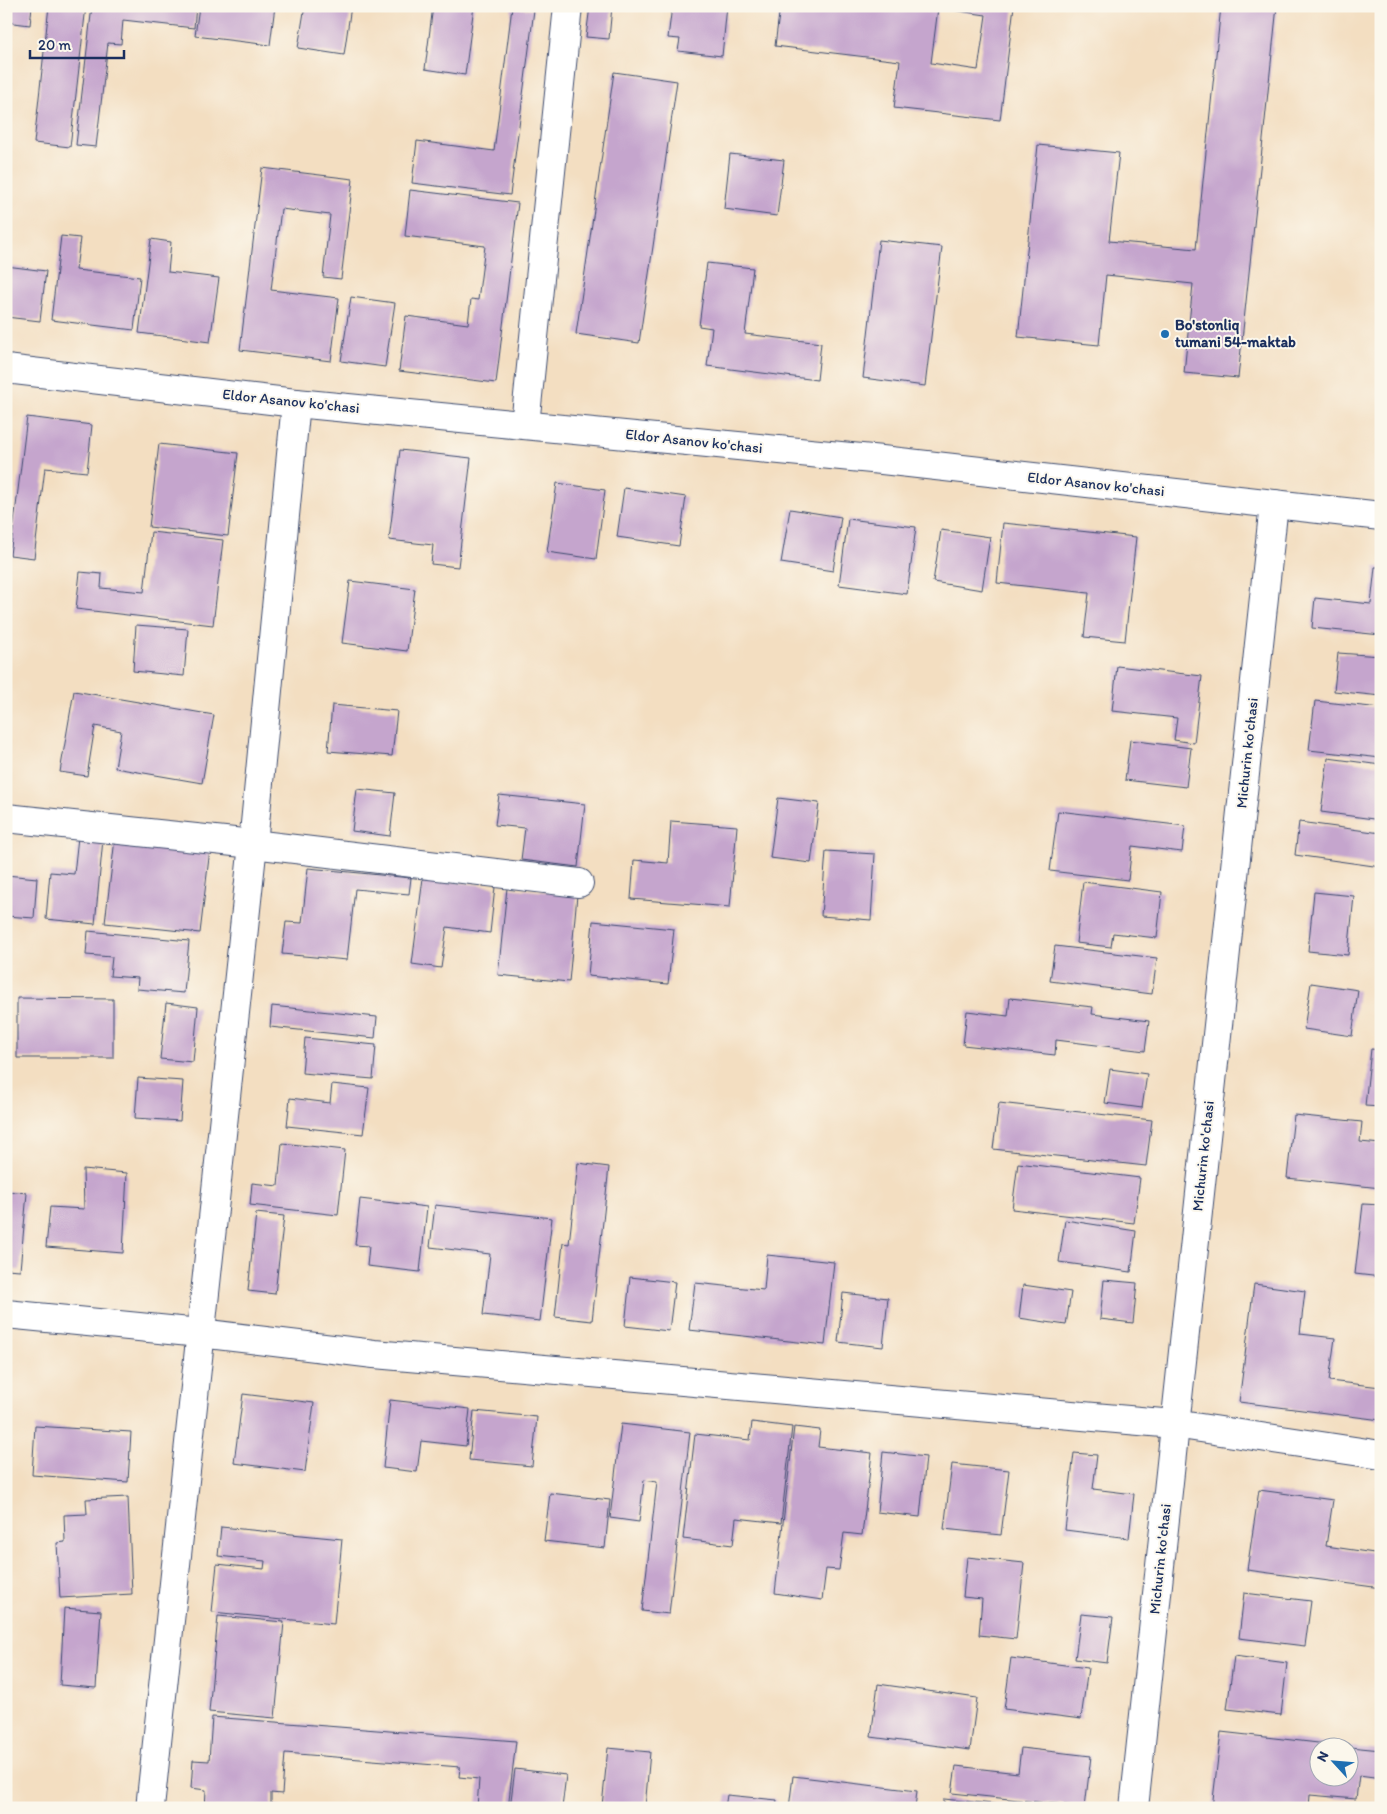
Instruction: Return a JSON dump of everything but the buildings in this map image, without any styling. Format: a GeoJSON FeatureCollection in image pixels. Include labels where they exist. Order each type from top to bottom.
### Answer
{"type":"FeatureCollection","features":[{"type":"Feature","properties":{"kind":"street"},"geometry":{"type":"LineString","coordinates":[[525,425],[568,6]]}},
{"type":"Feature","properties":{"kind":"street","name":"Eldor Asanov ko'chasi"},"geometry":{"type":"LineString","coordinates":[[6,369],[296,403],[892,461],[1381,516]]}},
{"type":"Feature","properties":{"kind":"street"},"geometry":{"type":"LineString","coordinates":[[150,1808],[253,844],[296,403]]}},
{"type":"Feature","properties":{"kind":"street","name":"Michurin ko'chasi"},"geometry":{"type":"LineString","coordinates":[[1134,1808],[1274,504]]}},
{"type":"Feature","properties":{"kind":"street"},"geometry":{"type":"LineString","coordinates":[[6,818],[253,844],[579,883]]}},
{"type":"Feature","properties":{"kind":"street"},"geometry":{"type":"LineString","coordinates":[[6,1314],[200,1333],[374,1354],[1174,1424],[1381,1454]]}},
{"type":"Feature","properties":{"kind":"place","name":"Bo'stonliq tumani 54-maktab"},"geometry":{"type":"Point","coordinates":[1165,334]}}]}
